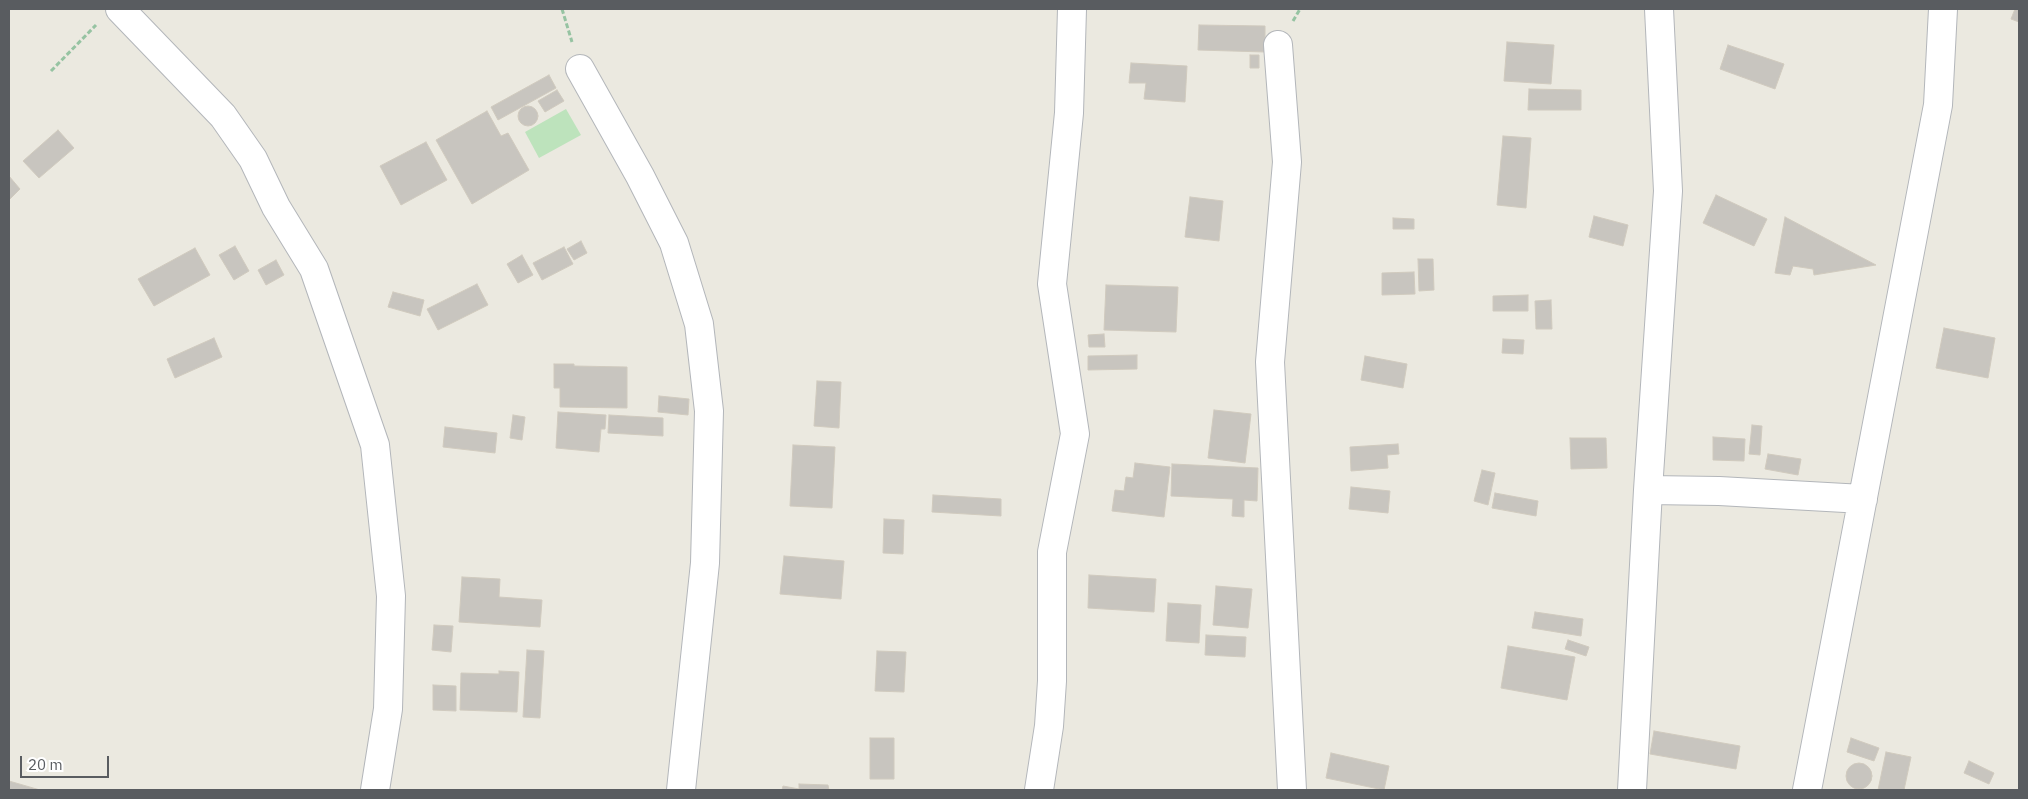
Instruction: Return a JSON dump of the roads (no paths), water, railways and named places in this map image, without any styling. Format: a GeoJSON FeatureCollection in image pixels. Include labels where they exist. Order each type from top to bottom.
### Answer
{"type":"FeatureCollection","features":[{"type":"Feature","properties":{"kind":"street"},"geometry":{"type":"LineString","coordinates":[[1039,790],[1049,726],[1052,681],[1052,552],[1076,434],[1052,284],[1069,113],[1072,9]]}},
{"type":"Feature","properties":{"kind":"street"},"geometry":{"type":"LineString","coordinates":[[1632,790],[1648,490],[1668,191],[1659,9]]}},
{"type":"Feature","properties":{"kind":"street"},"geometry":{"type":"LineString","coordinates":[[1807,790],[1938,105],[1943,9]]}},
{"type":"Feature","properties":{"kind":"street"},"geometry":{"type":"LineString","coordinates":[[110,15],[223,116],[253,159],[276,206],[314,269],[375,445],[391,596],[388,709],[375,790]]}},
{"type":"Feature","properties":{"kind":"street"},"geometry":{"type":"LineString","coordinates":[[1278,45],[1287,162],[1270,362],[1292,790]]}},
{"type":"Feature","properties":{"kind":"street"},"geometry":{"type":"LineString","coordinates":[[580,69],[640,176],[674,243],[699,324],[709,411],[705,563],[682,790]]}},
{"type":"Feature","properties":{"kind":"street"},"geometry":{"type":"LineString","coordinates":[[1648,490],[1719,491],[1863,499]]}}]}
